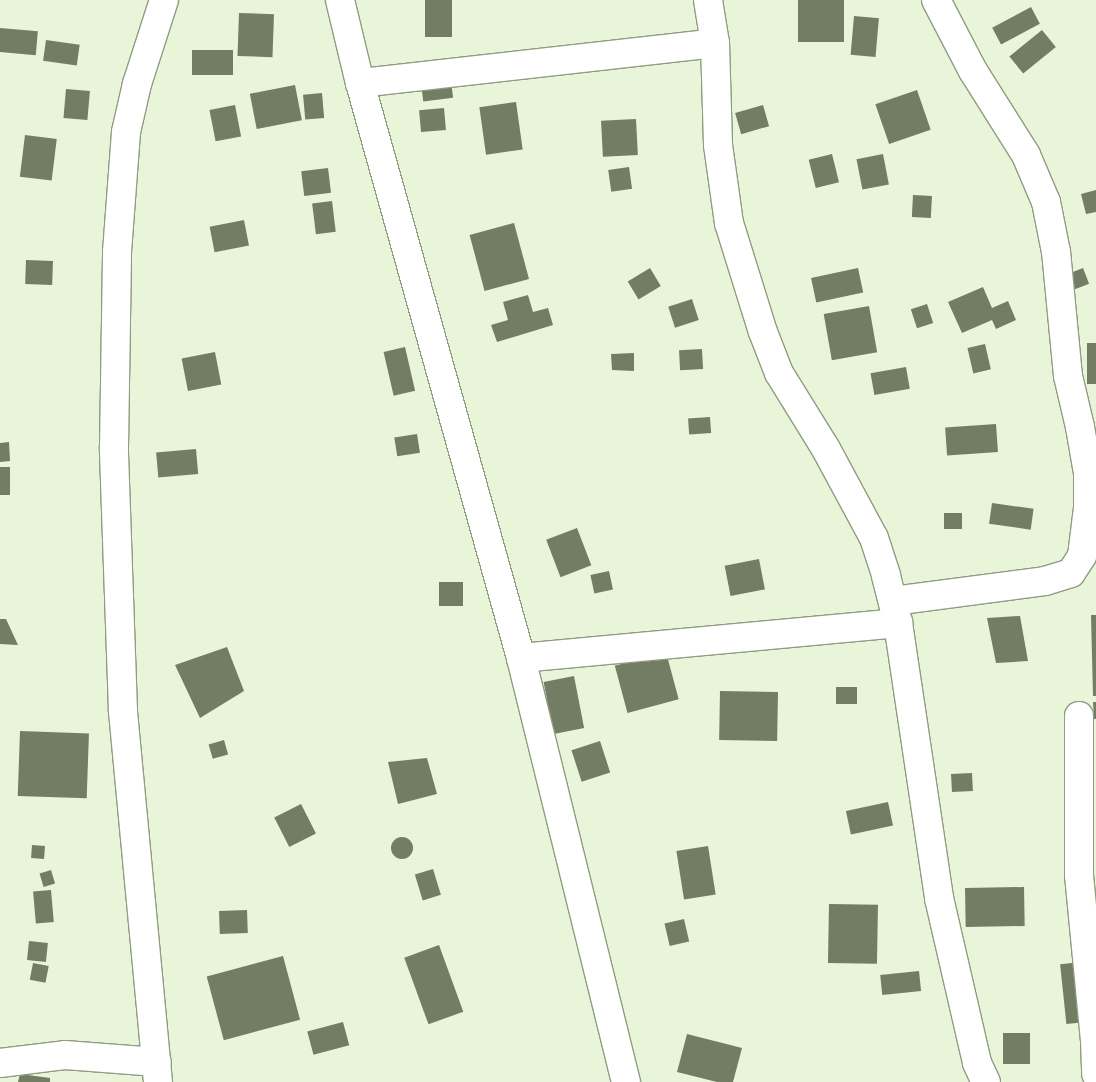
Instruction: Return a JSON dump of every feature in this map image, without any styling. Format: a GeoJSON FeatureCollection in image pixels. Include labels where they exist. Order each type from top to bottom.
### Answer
{"type":"FeatureCollection","features":[{"type":"Feature","properties":{"kind":"street"},"geometry":{"type":"LineString","coordinates":[[0,1063],[64,1055],[158,1072],[123,711],[114,447],[117,252],[126,132],[137,84],[164,0]]}},
{"type":"Feature","properties":{"kind":"street"},"geometry":{"type":"LineString","coordinates":[[340,0],[360,82],[521,658],[626,1082]]}},
{"type":"Feature","properties":{"kind":"street"},"geometry":{"type":"LineString","coordinates":[[708,0],[715,43],[718,145],[729,223],[763,332],[779,373],[826,449],[874,538],[896,612],[939,898],[977,1063],[986,1082]]}},
{"type":"Feature","properties":{"kind":"street"},"geometry":{"type":"LineString","coordinates":[[521,658],[896,612],[1045,581],[1072,573],[1082,556],[1088,508],[1088,473],[1068,376],[1056,252],[1046,202],[1026,155],[973,71],[936,0]]}},
{"type":"Feature","properties":{"kind":"street"},"geometry":{"type":"LineString","coordinates":[[360,82],[715,43]]}},
{"type":"Feature","properties":{"kind":"street"},"geometry":{"type":"LineString","coordinates":[[1085,726],[1079,876],[1095,1040],[1096,1074]]}},
{"type":"Feature","properties":{"kind":"building"},"geometry":{"type":"Polygon","coordinates":[[[425,0],[452,0],[452,37],[425,37],[425,0]]]}},
{"type":"Feature","properties":{"kind":"building"},"geometry":{"type":"Polygon","coordinates":[[[798,0],[844,0],[844,42],[798,42],[798,0]]]}},
{"type":"Feature","properties":{"kind":"building"},"geometry":{"type":"Polygon","coordinates":[[[1031,7],[1040,24],[1001,44],[992,28],[1031,7]]]}},
{"type":"Feature","properties":{"kind":"building"},"geometry":{"type":"Polygon","coordinates":[[[239,13],[274,14],[272,57],[237,56],[239,13]]]}},
{"type":"Feature","properties":{"kind":"building"},"geometry":{"type":"Polygon","coordinates":[[[854,16],[879,18],[876,57],[851,55],[854,16]]]}},
{"type":"Feature","properties":{"kind":"building"},"geometry":{"type":"Polygon","coordinates":[[[0,28],[38,31],[36,55],[0,52],[0,28]]]}},
{"type":"Feature","properties":{"kind":"building"},"geometry":{"type":"Polygon","coordinates":[[[1042,30],[1056,47],[1023,74],[1009,56],[1042,30]]]}},
{"type":"Feature","properties":{"kind":"building"},"geometry":{"type":"Polygon","coordinates":[[[46,40],[80,45],[77,66],[43,61],[46,40]]]}},
{"type":"Feature","properties":{"kind":"building"},"geometry":{"type":"Polygon","coordinates":[[[192,50],[233,50],[233,75],[192,75],[192,50]]]}},
{"type":"Feature","properties":{"kind":"building"},"geometry":{"type":"Polygon","coordinates":[[[451,81],[453,98],[423,102],[421,85],[451,81]]]}},
{"type":"Feature","properties":{"kind":"building"},"geometry":{"type":"Polygon","coordinates":[[[295,85],[302,120],[257,129],[250,94],[295,85]]]}},
{"type":"Feature","properties":{"kind":"building"},"geometry":{"type":"Polygon","coordinates":[[[66,89],[90,91],[87,120],[63,118],[66,89]]]}},
{"type":"Feature","properties":{"kind":"building"},"geometry":{"type":"Polygon","coordinates":[[[917,90],[931,130],[889,144],[875,104],[917,90]]]}},
{"type":"Feature","properties":{"kind":"building"},"geometry":{"type":"Polygon","coordinates":[[[322,93],[324,118],[305,120],[303,95],[322,93]]]}},
{"type":"Feature","properties":{"kind":"building"},"geometry":{"type":"Polygon","coordinates":[[[516,102],[523,150],[486,155],[479,107],[516,102]]]}},
{"type":"Feature","properties":{"kind":"building"},"geometry":{"type":"Polygon","coordinates":[[[235,105],[241,136],[216,141],[209,110],[235,105]]]}},
{"type":"Feature","properties":{"kind":"building"},"geometry":{"type":"Polygon","coordinates":[[[763,105],[769,126],[741,134],[735,113],[763,105]]]}},
{"type":"Feature","properties":{"kind":"building"},"geometry":{"type":"Polygon","coordinates":[[[444,108],[446,130],[421,132],[419,110],[444,108]]]}},
{"type":"Feature","properties":{"kind":"building"},"geometry":{"type":"Polygon","coordinates":[[[636,119],[638,155],[603,157],[601,121],[636,119]]]}},
{"type":"Feature","properties":{"kind":"building"},"geometry":{"type":"Polygon","coordinates":[[[25,135],[57,139],[52,181],[20,177],[25,135]]]}},
{"type":"Feature","properties":{"kind":"building"},"geometry":{"type":"Polygon","coordinates":[[[832,154],[839,182],[816,188],[809,160],[832,154]]]}},
{"type":"Feature","properties":{"kind":"building"},"geometry":{"type":"Polygon","coordinates":[[[883,154],[889,184],[862,190],[856,159],[883,154]]]}},
{"type":"Feature","properties":{"kind":"building"},"geometry":{"type":"Polygon","coordinates":[[[629,167],[632,189],[611,192],[608,170],[629,167]]]}},
{"type":"Feature","properties":{"kind":"building"},"geometry":{"type":"Polygon","coordinates":[[[328,168],[331,193],[304,196],[301,171],[328,168]]]}},
{"type":"Feature","properties":{"kind":"building"},"geometry":{"type":"Polygon","coordinates":[[[1096,190],[1096,212],[1086,214],[1081,194],[1096,190]]]}},
{"type":"Feature","properties":{"kind":"building"},"geometry":{"type":"Polygon","coordinates":[[[913,195],[932,196],[931,218],[912,217],[913,195]]]}},
{"type":"Feature","properties":{"kind":"building"},"geometry":{"type":"Polygon","coordinates":[[[332,201],[336,232],[316,234],[312,203],[332,201]]]}},
{"type":"Feature","properties":{"kind":"building"},"geometry":{"type":"Polygon","coordinates":[[[244,220],[249,246],[215,252],[210,227],[244,220]]]}},
{"type":"Feature","properties":{"kind":"building"},"geometry":{"type":"Polygon","coordinates":[[[514,223],[529,279],[485,291],[470,235],[514,223]]]}},
{"type":"Feature","properties":{"kind":"building"},"geometry":{"type":"Polygon","coordinates":[[[26,260],[53,261],[52,285],[25,284],[26,260]]]}},
{"type":"Feature","properties":{"kind":"building"},"geometry":{"type":"Polygon","coordinates":[[[650,268],[661,286],[639,299],[628,281],[650,268]]]}},
{"type":"Feature","properties":{"kind":"building"},"geometry":{"type":"Polygon","coordinates":[[[858,268],[863,292],[816,302],[811,278],[858,268]]]}},
{"type":"Feature","properties":{"kind":"building"},"geometry":{"type":"Polygon","coordinates":[[[1083,268],[1089,284],[1070,291],[1064,275],[1083,268]]]}},
{"type":"Feature","properties":{"kind":"building"},"geometry":{"type":"Polygon","coordinates":[[[983,287],[992,308],[1008,301],[1016,320],[996,329],[992,320],[962,333],[948,302],[983,287]]]}},
{"type":"Feature","properties":{"kind":"building"},"geometry":{"type":"Polygon","coordinates":[[[528,295],[533,312],[548,308],[553,325],[497,342],[491,325],[508,320],[503,302],[528,295]]]}},
{"type":"Feature","properties":{"kind":"building"},"geometry":{"type":"Polygon","coordinates":[[[692,299],[699,320],[675,328],[668,307],[692,299]]]}},
{"type":"Feature","properties":{"kind":"building"},"geometry":{"type":"Polygon","coordinates":[[[927,304],[933,323],[917,328],[911,309],[927,304]]]}},
{"type":"Feature","properties":{"kind":"building"},"geometry":{"type":"Polygon","coordinates":[[[869,306],[877,352],[832,360],[824,314],[869,306]]]}},
{"type":"Feature","properties":{"kind":"building"},"geometry":{"type":"Polygon","coordinates":[[[1087,343],[1096,343],[1096,384],[1087,384],[1087,343]]]}},
{"type":"Feature","properties":{"kind":"building"},"geometry":{"type":"Polygon","coordinates":[[[985,344],[991,369],[973,373],[967,348],[985,344]]]}},
{"type":"Feature","properties":{"kind":"building"},"geometry":{"type":"Polygon","coordinates":[[[405,347],[415,391],[394,396],[384,352],[405,347]]]}},
{"type":"Feature","properties":{"kind":"building"},"geometry":{"type":"Polygon","coordinates":[[[702,349],[703,369],[680,370],[679,350],[702,349]]]}},
{"type":"Feature","properties":{"kind":"building"},"geometry":{"type":"Polygon","coordinates":[[[215,352],[221,384],[188,391],[182,358],[215,352]]]}},
{"type":"Feature","properties":{"kind":"building"},"geometry":{"type":"Polygon","coordinates":[[[634,353],[634,371],[612,370],[611,354],[634,353]]]}},
{"type":"Feature","properties":{"kind":"building"},"geometry":{"type":"Polygon","coordinates":[[[906,367],[910,389],[874,395],[871,373],[906,367]]]}},
{"type":"Feature","properties":{"kind":"building"},"geometry":{"type":"Polygon","coordinates":[[[710,417],[711,433],[689,434],[688,419],[710,417]]]}},
{"type":"Feature","properties":{"kind":"building"},"geometry":{"type":"Polygon","coordinates":[[[996,424],[998,452],[947,455],[945,428],[996,424]]]}},
{"type":"Feature","properties":{"kind":"building"},"geometry":{"type":"Polygon","coordinates":[[[417,434],[420,453],[397,456],[394,438],[417,434]]]}},
{"type":"Feature","properties":{"kind":"building"},"geometry":{"type":"Polygon","coordinates":[[[9,442],[10,461],[0,462],[0,443],[9,442]]]}},
{"type":"Feature","properties":{"kind":"building"},"geometry":{"type":"Polygon","coordinates":[[[196,449],[198,474],[158,477],[156,452],[196,449]]]}},
{"type":"Feature","properties":{"kind":"building"},"geometry":{"type":"Polygon","coordinates":[[[0,467],[10,467],[10,495],[0,495],[0,467]]]}},
{"type":"Feature","properties":{"kind":"building"},"geometry":{"type":"Polygon","coordinates":[[[992,503],[1034,509],[1031,530],[989,524],[992,503]]]}},
{"type":"Feature","properties":{"kind":"building"},"geometry":{"type":"Polygon","coordinates":[[[944,513],[962,513],[962,529],[944,529],[944,513]]]}},
{"type":"Feature","properties":{"kind":"building"},"geometry":{"type":"Polygon","coordinates":[[[577,528],[591,565],[561,577],[546,540],[577,528]]]}},
{"type":"Feature","properties":{"kind":"building"},"geometry":{"type":"Polygon","coordinates":[[[759,559],[765,589],[731,596],[725,566],[759,559]]]}},
{"type":"Feature","properties":{"kind":"building"},"geometry":{"type":"Polygon","coordinates":[[[609,571],[613,590],[594,594],[590,575],[609,571]]]}},
{"type":"Feature","properties":{"kind":"building"},"geometry":{"type":"Polygon","coordinates":[[[439,582],[463,582],[463,606],[439,606],[439,582]]]}},
{"type":"Feature","properties":{"kind":"building"},"geometry":{"type":"Polygon","coordinates":[[[1091,615],[1096,615],[1096,696],[1093,696],[1091,615]]]}},
{"type":"Feature","properties":{"kind":"building"},"geometry":{"type":"Polygon","coordinates":[[[1020,616],[1028,661],[996,663],[987,618],[1020,616]]]}},
{"type":"Feature","properties":{"kind":"building"},"geometry":{"type":"Polygon","coordinates":[[[0,619],[6,619],[18,645],[0,644],[0,619]]]}},
{"type":"Feature","properties":{"kind":"building"},"geometry":{"type":"Polygon","coordinates":[[[227,647],[244,691],[200,718],[175,665],[227,647]]]}},
{"type":"Feature","properties":{"kind":"building"},"geometry":{"type":"Polygon","coordinates":[[[666,652],[679,699],[627,713],[615,666],[666,652]]]}},
{"type":"Feature","properties":{"kind":"building"},"geometry":{"type":"Polygon","coordinates":[[[574,676],[584,728],[554,734],[544,682],[574,676]]]}},
{"type":"Feature","properties":{"kind":"building"},"geometry":{"type":"Polygon","coordinates":[[[836,687],[857,687],[857,704],[836,704],[836,687]]]}},
{"type":"Feature","properties":{"kind":"building"},"geometry":{"type":"Polygon","coordinates":[[[720,691],[778,692],[777,741],[719,740],[720,691]]]}},
{"type":"Feature","properties":{"kind":"building"},"geometry":{"type":"Polygon","coordinates":[[[1093,702],[1096,702],[1096,719],[1094,719],[1093,702]]]}},
{"type":"Feature","properties":{"kind":"building"},"geometry":{"type":"Polygon","coordinates":[[[20,731],[89,733],[87,798],[18,796],[20,731]]]}},
{"type":"Feature","properties":{"kind":"building"},"geometry":{"type":"Polygon","coordinates":[[[224,740],[228,754],[213,759],[209,744],[224,740]]]}},
{"type":"Feature","properties":{"kind":"building"},"geometry":{"type":"Polygon","coordinates":[[[600,741],[610,772],[582,782],[571,750],[600,741]]]}},
{"type":"Feature","properties":{"kind":"building"},"geometry":{"type":"Polygon","coordinates":[[[427,758],[437,794],[398,804],[388,762],[427,758]]]}},
{"type":"Feature","properties":{"kind":"building"},"geometry":{"type":"Polygon","coordinates":[[[972,773],[973,791],[952,792],[951,774],[972,773]]]}},
{"type":"Feature","properties":{"kind":"building"},"geometry":{"type":"Polygon","coordinates":[[[888,802],[893,825],[851,834],[846,811],[888,802]]]}},
{"type":"Feature","properties":{"kind":"building"},"geometry":{"type":"Polygon","coordinates":[[[301,804],[316,833],[289,847],[274,818],[301,804]]]}},
{"type":"Feature","properties":{"kind":"building"},"geometry":{"type":"Polygon","coordinates":[[[402,837],[410,840],[413,848],[410,856],[402,859],[394,856],[391,848],[394,840],[402,837]]]}},
{"type":"Feature","properties":{"kind":"building"},"geometry":{"type":"Polygon","coordinates":[[[32,845],[45,846],[44,859],[31,858],[32,845]]]}},
{"type":"Feature","properties":{"kind":"building"},"geometry":{"type":"Polygon","coordinates":[[[708,846],[716,894],[684,899],[676,851],[708,846]]]}},
{"type":"Feature","properties":{"kind":"building"},"geometry":{"type":"Polygon","coordinates":[[[433,869],[441,895],[423,900],[415,875],[433,869]]]}},
{"type":"Feature","properties":{"kind":"building"},"geometry":{"type":"Polygon","coordinates":[[[51,870],[55,883],[44,887],[40,874],[51,870]]]}},
{"type":"Feature","properties":{"kind":"building"},"geometry":{"type":"Polygon","coordinates":[[[1024,887],[1025,926],[966,927],[965,888],[1024,887]]]}},
{"type":"Feature","properties":{"kind":"building"},"geometry":{"type":"Polygon","coordinates":[[[51,890],[54,922],[36,923],[33,892],[51,890]]]}},
{"type":"Feature","properties":{"kind":"building"},"geometry":{"type":"Polygon","coordinates":[[[829,904],[878,905],[877,964],[828,963],[829,904]]]}},
{"type":"Feature","properties":{"kind":"building"},"geometry":{"type":"Polygon","coordinates":[[[247,910],[248,933],[220,934],[219,911],[247,910]]]}},
{"type":"Feature","properties":{"kind":"building"},"geometry":{"type":"Polygon","coordinates":[[[684,919],[689,941],[670,946],[665,923],[684,919]]]}},
{"type":"Feature","properties":{"kind":"building"},"geometry":{"type":"Polygon","coordinates":[[[29,941],[48,943],[46,962],[27,960],[29,941]]]}},
{"type":"Feature","properties":{"kind":"building"},"geometry":{"type":"Polygon","coordinates":[[[439,945],[463,1012],[429,1024],[404,958],[439,945]]]}},
{"type":"Feature","properties":{"kind":"building"},"geometry":{"type":"Polygon","coordinates":[[[283,956],[300,1020],[224,1040],[207,976],[283,956]]]}},
{"type":"Feature","properties":{"kind":"building"},"geometry":{"type":"Polygon","coordinates":[[[1082,962],[1088,1022],[1066,1024],[1060,964],[1082,962]]]}},
{"type":"Feature","properties":{"kind":"building"},"geometry":{"type":"Polygon","coordinates":[[[33,963],[49,966],[45,983],[30,980],[33,963]]]}},
{"type":"Feature","properties":{"kind":"building"},"geometry":{"type":"Polygon","coordinates":[[[919,971],[921,991],[882,995],[880,975],[919,971]]]}},
{"type":"Feature","properties":{"kind":"building"},"geometry":{"type":"Polygon","coordinates":[[[343,1022],[349,1045],[313,1055],[307,1032],[343,1022]]]}},
{"type":"Feature","properties":{"kind":"building"},"geometry":{"type":"Polygon","coordinates":[[[1003,1033],[1030,1033],[1030,1064],[1003,1064],[1003,1033]]]}},
{"type":"Feature","properties":{"kind":"building"},"geometry":{"type":"Polygon","coordinates":[[[687,1034],[742,1048],[733,1082],[717,1082],[677,1072],[687,1034]]]}},
{"type":"Feature","properties":{"kind":"building"},"geometry":{"type":"Polygon","coordinates":[[[20,1074],[50,1078],[50,1082],[18,1082],[20,1074]]]}}]}
